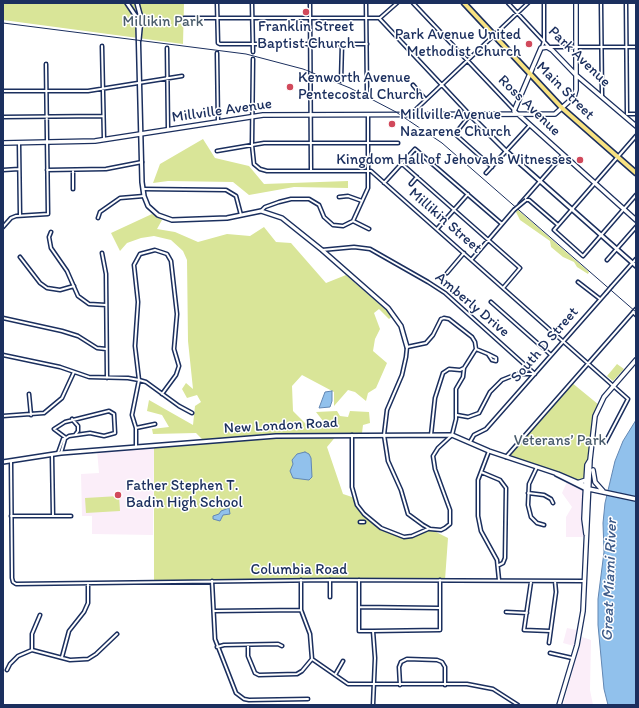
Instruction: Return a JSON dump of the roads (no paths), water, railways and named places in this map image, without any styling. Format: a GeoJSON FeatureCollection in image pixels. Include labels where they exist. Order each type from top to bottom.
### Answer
{"type":"FeatureCollection","features":[{"type":"Feature","properties":{"kind":"main road","name":"Main Street"},"geometry":{"type":"LineString","coordinates":[[464,3],[562,108],[636,173]]}},
{"type":"Feature","properties":{"kind":"main road"},"geometry":{"type":"LineString","coordinates":[[562,108],[574,96],[577,87],[576,3]]}},
{"type":"Feature","properties":{"kind":"main road"},"geometry":{"type":"LineString","coordinates":[[514,111],[541,48],[551,48]]}},
{"type":"Feature","properties":{"kind":"main road","name":"Park Avenue"},"geometry":{"type":"LineString","coordinates":[[551,48],[576,76],[636,126]]}},
{"type":"Feature","properties":{"kind":"main road","name":"Millville Avenue"},"geometry":{"type":"LineString","coordinates":[[3,143],[104,140],[252,116],[554,114],[562,108]]}},
{"type":"Feature","properties":{"kind":"main road","name":"Ross Avenue"},"geometry":{"type":"LineString","coordinates":[[518,114],[636,220]]}},
{"type":"Feature","properties":{"kind":"main road"},"geometry":{"type":"LineString","coordinates":[[587,537],[584,519],[593,424],[596,410],[614,385],[636,360]]}},
{"type":"Feature","properties":{"kind":"main road"},"geometry":{"type":"LineString","coordinates":[[591,450],[593,474],[597,485],[602,491]]}},
{"type":"Feature","properties":{"kind":"main road"},"geometry":{"type":"LineString","coordinates":[[559,705],[582,621],[588,503],[586,480],[587,465],[590,460]]}},
{"type":"Feature","properties":{"kind":"main road"},"geometry":{"type":"LineString","coordinates":[[577,482],[586,480]]}},
{"type":"Feature","properties":{"kind":"main road"},"geometry":{"type":"LineString","coordinates":[[587,488],[636,499]]}},
{"type":"Feature","properties":{"kind":"main road"},"geometry":{"type":"LineString","coordinates":[[588,503],[596,490]]}},
{"type":"Feature","properties":{"kind":"street"},"geometry":{"type":"LineString","coordinates":[[127,3],[138,21],[142,188],[144,196],[153,211],[172,220],[214,220],[261,211],[282,218],[322,250],[392,312],[404,330],[407,347],[402,375],[387,410],[384,435],[388,461],[401,490],[406,510],[411,518],[430,528],[441,530],[450,524],[450,510],[435,469],[433,456],[438,448],[452,435],[456,415],[455,393],[464,375],[464,368]]}},
{"type":"Feature","properties":{"kind":"street"},"geometry":{"type":"LineString","coordinates":[[137,3],[141,18],[139,40]]}},
{"type":"Feature","properties":{"kind":"street"},"geometry":{"type":"LineString","coordinates":[[217,3],[218,43],[367,44]]}},
{"type":"Feature","properties":{"kind":"street"},"geometry":{"type":"LineString","coordinates":[[252,3],[252,52]]}},
{"type":"Feature","properties":{"kind":"street"},"geometry":{"type":"LineString","coordinates":[[310,3],[310,171]]}},
{"type":"Feature","properties":{"kind":"street"},"geometry":{"type":"LineString","coordinates":[[366,3],[367,92]]}},
{"type":"Feature","properties":{"kind":"street"},"geometry":{"type":"LineString","coordinates":[[184,18],[380,18],[397,3]]}},
{"type":"Feature","properties":{"kind":"street","name":"Ross Avenue"},"geometry":{"type":"LineString","coordinates":[[413,3],[518,114]]}},
{"type":"Feature","properties":{"kind":"street","name":"Park Avenue"},"geometry":{"type":"LineString","coordinates":[[508,3],[551,48]]}},
{"type":"Feature","properties":{"kind":"street"},"geometry":{"type":"LineString","coordinates":[[410,115],[466,60],[528,3]]}},
{"type":"Feature","properties":{"kind":"street"},"geometry":{"type":"LineString","coordinates":[[541,48],[544,41],[544,3]]}},
{"type":"Feature","properties":{"kind":"street"},"geometry":{"type":"LineString","coordinates":[[601,3],[602,97]]}},
{"type":"Feature","properties":{"kind":"street"},"geometry":{"type":"LineString","coordinates":[[626,3],[627,114]]}},
{"type":"Feature","properties":{"kind":"street"},"geometry":{"type":"LineString","coordinates":[[380,18],[470,115],[506,151],[636,266]]}},
{"type":"Feature","properties":{"kind":"street"},"geometry":{"type":"LineString","coordinates":[[341,81],[342,44]]}},
{"type":"Feature","properties":{"kind":"street"},"geometry":{"type":"LineString","coordinates":[[102,46],[104,140]]}},
{"type":"Feature","properties":{"kind":"street"},"geometry":{"type":"LineString","coordinates":[[551,48],[576,46],[636,47]]}},
{"type":"Feature","properties":{"kind":"street"},"geometry":{"type":"LineString","coordinates":[[167,48],[168,130]]}},
{"type":"Feature","properties":{"kind":"street"},"geometry":{"type":"LineString","coordinates":[[217,53],[218,122]]}},
{"type":"Feature","properties":{"kind":"street"},"geometry":{"type":"LineString","coordinates":[[253,58],[252,145],[254,164],[260,169],[267,171],[368,170]]}},
{"type":"Feature","properties":{"kind":"street"},"geometry":{"type":"LineString","coordinates":[[3,226],[11,218],[48,214],[46,64]]}},
{"type":"Feature","properties":{"kind":"street"},"geometry":{"type":"LineString","coordinates":[[3,92],[103,89],[182,76]]}},
{"type":"Feature","properties":{"kind":"street"},"geometry":{"type":"LineString","coordinates":[[413,85],[425,99]]}},
{"type":"Feature","properties":{"kind":"street"},"geometry":{"type":"LineString","coordinates":[[622,114],[636,114]]}},
{"type":"Feature","properties":{"kind":"street"},"geometry":{"type":"LineString","coordinates":[[261,211],[265,207],[291,199],[309,199],[319,205],[324,216],[333,225],[343,226],[353,221],[368,188],[368,115]]}},
{"type":"Feature","properties":{"kind":"street"},"geometry":{"type":"LineString","coordinates":[[470,115],[455,134],[492,167]]}},
{"type":"Feature","properties":{"kind":"street"},"geometry":{"type":"LineString","coordinates":[[3,117],[103,116]]}},
{"type":"Feature","properties":{"kind":"street"},"geometry":{"type":"LineString","coordinates":[[486,174],[530,125]]}},
{"type":"Feature","properties":{"kind":"street"},"geometry":{"type":"LineString","coordinates":[[636,136],[554,230],[583,256],[636,195]]}},
{"type":"Feature","properties":{"kind":"street"},"geometry":{"type":"LineString","coordinates":[[19,142],[20,216]]}},
{"type":"Feature","properties":{"kind":"street"},"geometry":{"type":"LineString","coordinates":[[217,151],[264,143],[398,143]]}},
{"type":"Feature","properties":{"kind":"street"},"geometry":{"type":"LineString","coordinates":[[384,182],[415,148],[502,224]]}},
{"type":"Feature","properties":{"kind":"street"},"geometry":{"type":"LineString","coordinates":[[520,204],[563,155]]}},
{"type":"Feature","properties":{"kind":"street"},"geometry":{"type":"LineString","coordinates":[[47,170],[106,169],[142,162]]}},
{"type":"Feature","properties":{"kind":"street"},"geometry":{"type":"LineString","coordinates":[[401,163],[520,268],[503,288]]}},
{"type":"Feature","properties":{"kind":"street"},"geometry":{"type":"LineString","coordinates":[[3,170],[19,169]]}},
{"type":"Feature","properties":{"kind":"street"},"geometry":{"type":"LineString","coordinates":[[73,170],[73,189]]}},
{"type":"Feature","properties":{"kind":"street","name":"Millikin Street"},"geometry":{"type":"LineString","coordinates":[[368,170],[384,182],[628,399],[605,443]]}},
{"type":"Feature","properties":{"kind":"street"},"geometry":{"type":"LineString","coordinates":[[411,184],[417,177]]}},
{"type":"Feature","properties":{"kind":"street"},"geometry":{"type":"LineString","coordinates":[[142,188],[226,190],[236,196],[241,215]]}},
{"type":"Feature","properties":{"kind":"street"},"geometry":{"type":"LineString","coordinates":[[437,230],[468,194]]}},
{"type":"Feature","properties":{"kind":"street"},"geometry":{"type":"LineString","coordinates":[[98,218],[100,212],[120,198],[144,196]]}},
{"type":"Feature","properties":{"kind":"street"},"geometry":{"type":"LineString","coordinates":[[339,197],[348,196],[362,201]]}},
{"type":"Feature","properties":{"kind":"street"},"geometry":{"type":"LineString","coordinates":[[472,260],[514,210],[526,200],[537,207],[558,225]]}},
{"type":"Feature","properties":{"kind":"street"},"geometry":{"type":"LineString","coordinates":[[353,221],[369,228]]}},
{"type":"Feature","properties":{"kind":"street"},"geometry":{"type":"LineString","coordinates":[[607,260],[636,227]]}},
{"type":"Feature","properties":{"kind":"street"},"geometry":{"type":"LineString","coordinates":[[51,232],[48,237],[51,248],[67,271],[78,296],[86,302],[94,305],[106,305]]}},
{"type":"Feature","properties":{"kind":"street","name":"Amberly Drive"},"geometry":{"type":"LineString","coordinates":[[322,250],[354,247],[370,249],[428,282],[445,292],[535,374]]}},
{"type":"Feature","properties":{"kind":"street"},"geometry":{"type":"LineString","coordinates":[[136,447],[136,428],[132,415],[139,380],[135,346],[138,302],[134,265],[140,254],[155,250],[163,252],[171,261],[176,309],[174,349],[179,366],[176,375],[162,394]]}},
{"type":"Feature","properties":{"kind":"street"},"geometry":{"type":"LineString","coordinates":[[102,252],[106,274],[107,378]]}},
{"type":"Feature","properties":{"kind":"street"},"geometry":{"type":"LineString","coordinates":[[447,273],[464,254]]}},
{"type":"Feature","properties":{"kind":"street"},"geometry":{"type":"LineString","coordinates":[[20,257],[40,283],[47,288],[60,290],[74,286]]}},
{"type":"Feature","properties":{"kind":"street","name":"South D Street"},"geometry":{"type":"LineString","coordinates":[[470,442],[474,435],[486,429],[636,259]]}},
{"type":"Feature","properties":{"kind":"street"},"geometry":{"type":"LineString","coordinates":[[578,282],[600,299]]}},
{"type":"Feature","properties":{"kind":"street"},"geometry":{"type":"LineString","coordinates":[[491,302],[551,355]]}},
{"type":"Feature","properties":{"kind":"street"},"geometry":{"type":"LineString","coordinates":[[506,456],[636,309]]}},
{"type":"Feature","properties":{"kind":"street"},"geometry":{"type":"LineString","coordinates":[[633,312],[636,315]]}},
{"type":"Feature","properties":{"kind":"street"},"geometry":{"type":"LineString","coordinates":[[3,318],[68,332],[78,336],[97,348],[106,349]]}},
{"type":"Feature","properties":{"kind":"street"},"geometry":{"type":"LineString","coordinates":[[407,347],[426,343],[434,335],[441,319],[449,319],[472,337],[475,342],[476,349],[464,368],[460,370]]}},
{"type":"Feature","properties":{"kind":"street"},"geometry":{"type":"LineString","coordinates":[[476,349],[488,354]]}},
{"type":"Feature","properties":{"kind":"street"},"geometry":{"type":"LineString","coordinates":[[3,355],[60,367],[89,378],[128,378],[146,382],[179,406],[192,413]]}},
{"type":"Feature","properties":{"kind":"street"},"geometry":{"type":"LineString","coordinates":[[431,434],[435,398],[443,373],[452,368],[460,370],[464,375]]}},
{"type":"Feature","properties":{"kind":"street"},"geometry":{"type":"LineString","coordinates":[[3,416],[44,413],[59,402],[64,395],[74,372]]}},
{"type":"Feature","properties":{"kind":"street"},"geometry":{"type":"LineString","coordinates":[[456,415],[468,417],[479,412],[490,392],[502,380],[517,374],[535,374]]}},
{"type":"Feature","properties":{"kind":"street"},"geometry":{"type":"LineString","coordinates":[[29,394],[31,415]]}},
{"type":"Feature","properties":{"kind":"street"},"geometry":{"type":"LineString","coordinates":[[60,453],[66,438],[74,435],[90,433],[100,436],[115,433],[114,414],[109,411],[72,419],[54,429],[66,438]]}},
{"type":"Feature","properties":{"kind":"street"},"geometry":{"type":"LineString","coordinates":[[72,419],[78,426],[78,430],[74,435]]}},
{"type":"Feature","properties":{"kind":"street"},"geometry":{"type":"LineString","coordinates":[[136,428],[155,424]]}},
{"type":"Feature","properties":{"kind":"street","name":"New London Road"},"geometry":{"type":"LineString","coordinates":[[3,462],[60,453],[269,437],[431,434],[452,435],[490,451],[538,466],[577,482],[587,488]]}},
{"type":"Feature","properties":{"kind":"street"},"geometry":{"type":"LineString","coordinates":[[352,435],[352,487],[357,505],[364,514],[382,528],[404,537],[412,536],[430,528]]}},
{"type":"Feature","properties":{"kind":"street"},"geometry":{"type":"LineString","coordinates":[[490,451],[477,485],[479,524],[498,565],[499,580]]}},
{"type":"Feature","properties":{"kind":"street"},"geometry":{"type":"LineString","coordinates":[[52,454],[53,516]]}},
{"type":"Feature","properties":{"kind":"street"},"geometry":{"type":"LineString","coordinates":[[11,461],[11,516],[71,516]]}},
{"type":"Feature","properties":{"kind":"street"},"geometry":{"type":"LineString","coordinates":[[538,466],[529,484],[528,505],[531,517],[538,524],[544,525]]}},
{"type":"Feature","properties":{"kind":"street"},"geometry":{"type":"LineString","coordinates":[[481,472],[500,480],[506,488],[506,558],[503,563],[498,565]]}},
{"type":"Feature","properties":{"kind":"street","name":"New London Road"},"geometry":{"type":"LineString","coordinates":[[555,473],[587,488]]}},
{"type":"Feature","properties":{"kind":"street"},"geometry":{"type":"LineString","coordinates":[[528,494],[544,494],[551,499],[553,503]]}},
{"type":"Feature","properties":{"kind":"street","name":"Columbia Road"},"geometry":{"type":"LineString","coordinates":[[11,516],[13,582],[19,585],[301,580],[585,581]]}},
{"type":"Feature","properties":{"kind":"street"},"geometry":{"type":"LineString","coordinates":[[422,531],[423,525]]}},
{"type":"Feature","properties":{"kind":"street"},"geometry":{"type":"LineString","coordinates":[[248,645],[248,656],[255,673],[260,675],[297,674],[302,671],[312,659],[310,634],[301,610],[301,580]]}},
{"type":"Feature","properties":{"kind":"street"},"geometry":{"type":"LineString","coordinates":[[330,580],[330,597]]}},
{"type":"Feature","properties":{"kind":"street"},"geometry":{"type":"LineString","coordinates":[[360,580],[359,630],[373,631],[440,630],[440,580]]}},
{"type":"Feature","properties":{"kind":"street"},"geometry":{"type":"LineString","coordinates":[[212,581],[217,647],[236,693],[244,699],[249,700],[308,699]]}},
{"type":"Feature","properties":{"kind":"street"},"geometry":{"type":"LineString","coordinates":[[549,642],[556,592],[555,581]]}},
{"type":"Feature","properties":{"kind":"street"},"geometry":{"type":"LineString","coordinates":[[530,582],[524,630],[550,631]]}},
{"type":"Feature","properties":{"kind":"street"},"geometry":{"type":"LineString","coordinates":[[62,657],[69,631],[84,612],[88,604],[88,584]]}},
{"type":"Feature","properties":{"kind":"street"},"geometry":{"type":"LineString","coordinates":[[359,607],[439,608]]}},
{"type":"Feature","properties":{"kind":"street"},"geometry":{"type":"LineString","coordinates":[[214,611],[301,610]]}},
{"type":"Feature","properties":{"kind":"street"},"geometry":{"type":"LineString","coordinates":[[506,612],[527,613]]}},
{"type":"Feature","properties":{"kind":"street"},"geometry":{"type":"LineString","coordinates":[[32,650],[32,634],[40,615]]}},
{"type":"Feature","properties":{"kind":"street"},"geometry":{"type":"LineString","coordinates":[[372,705],[375,658],[373,631]]}},
{"type":"Feature","properties":{"kind":"street"},"geometry":{"type":"LineString","coordinates":[[7,670],[10,664],[18,656],[32,650],[79,661],[88,660],[117,634]]}},
{"type":"Feature","properties":{"kind":"street"},"geometry":{"type":"LineString","coordinates":[[217,647],[224,645],[278,644],[282,646]]}},
{"type":"Feature","properties":{"kind":"street"},"geometry":{"type":"LineString","coordinates":[[550,653],[573,658]]}},
{"type":"Feature","properties":{"kind":"street"},"geometry":{"type":"LineString","coordinates":[[312,659],[348,684],[467,684],[493,689],[518,705]]}},
{"type":"Feature","properties":{"kind":"street"},"geometry":{"type":"LineString","coordinates":[[400,685],[400,667],[402,662],[407,660],[437,660],[442,662],[444,667],[444,685]]}},
{"type":"Feature","properties":{"kind":"street"},"geometry":{"type":"LineString","coordinates":[[335,675],[343,661]]}},
{"type":"Feature","properties":{"kind":"street"},"geometry":{"type":"LineString","coordinates":[[249,700],[249,705]]}},
{"type":"Feature","properties":{"kind":"water"},"geometry":{"type":"Polygon","coordinates":[[[332,391],[332,401],[330,407],[319,408],[325,392],[332,391]]]}},
{"type":"Feature","properties":{"kind":"water","name":"Great Miami River"},"geometry":{"type":"Polygon","coordinates":[[[636,420],[636,705],[608,705],[604,689],[598,625],[598,599],[604,552],[603,523],[605,503],[615,461],[623,441],[636,420]]]}},
{"type":"Feature","properties":{"kind":"water"},"geometry":{"type":"Polygon","coordinates":[[[305,452],[309,454],[311,458],[312,477],[309,480],[293,478],[290,471],[293,464],[292,460],[297,454],[305,452]]]}},
{"type":"Feature","properties":{"kind":"water"},"geometry":{"type":"Polygon","coordinates":[[[229,508],[230,514],[223,515],[220,521],[213,519],[213,516],[229,508]]]}},
{"type":"Feature","properties":{"kind":"railway"},"geometry":{"type":"LineString","coordinates":[[3,23],[246,54],[303,69],[350,88],[396,112],[442,143],[636,312]]}},
{"type":"Feature","properties":{"kind":"place","name":"Franklin Street Baptist Church"},"geometry":{"type":"Point","coordinates":[306,12]}},
{"type":"Feature","properties":{"kind":"place","name":"Park Avenue United Methodist Church"},"geometry":{"type":"Point","coordinates":[529,44]}},
{"type":"Feature","properties":{"kind":"place","name":"Kenworth Avenue Pentecostal Church"},"geometry":{"type":"Point","coordinates":[290,87]}},
{"type":"Feature","properties":{"kind":"place","name":"Millville Avenue Nazarene Church"},"geometry":{"type":"Point","coordinates":[392,124]}},
{"type":"Feature","properties":{"kind":"place","name":"Kingdom Hall of Jehovahs Witnesses"},"geometry":{"type":"Point","coordinates":[580,160]}},
{"type":"Feature","properties":{"kind":"place","name":"Father Stephen T. Badin High School"},"geometry":{"type":"Point","coordinates":[118,495]}},
{"type":"Feature","properties":{"kind":"park label","name":"Millikin Park"},"geometry":{"type":"Point","coordinates":[163,22]}},
{"type":"Feature","properties":{"kind":"park label","name":"Veterans’ Park"},"geometry":{"type":"Point","coordinates":[560,441]}}]}
